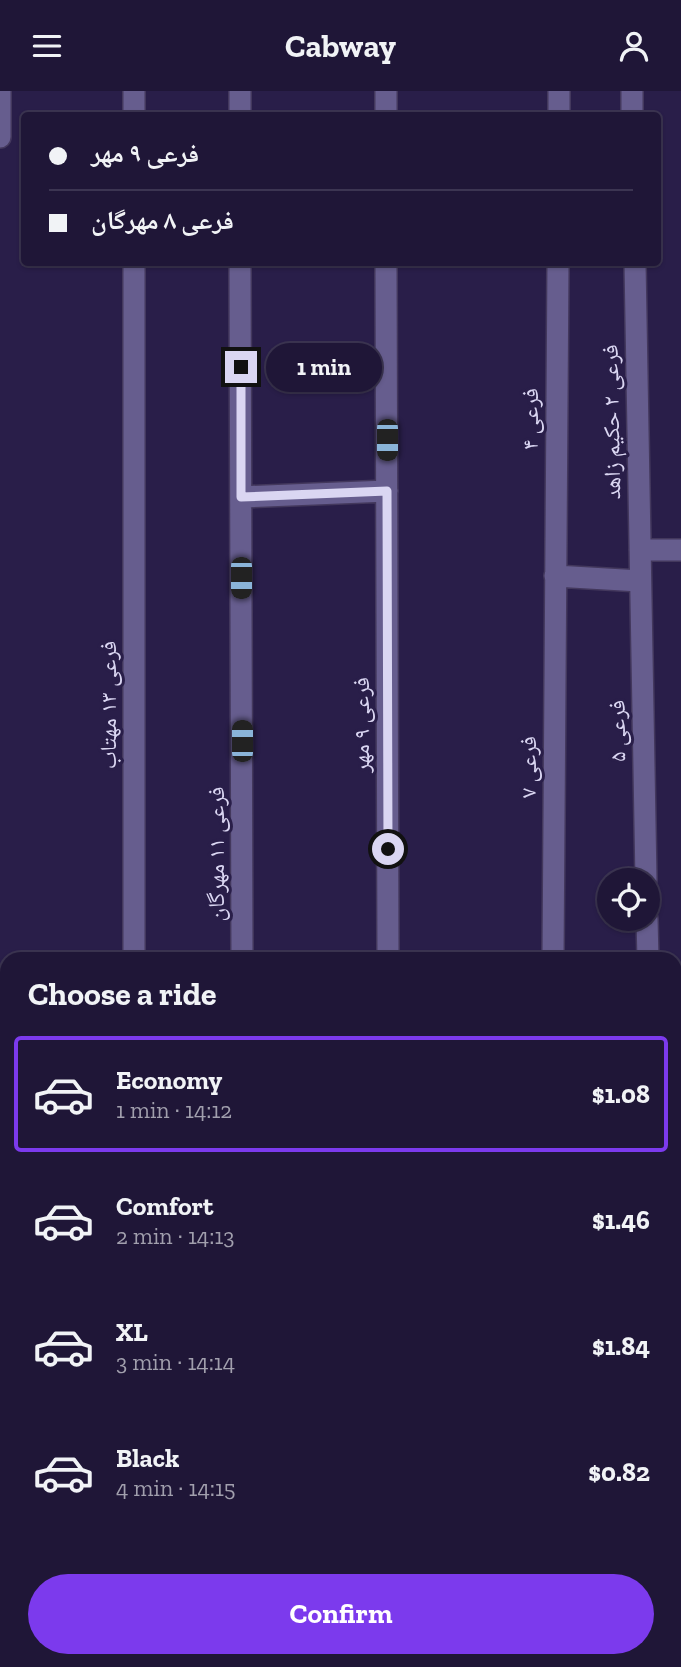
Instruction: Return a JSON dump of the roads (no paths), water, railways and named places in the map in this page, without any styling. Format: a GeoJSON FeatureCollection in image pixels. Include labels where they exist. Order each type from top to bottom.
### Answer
{"type":"FeatureCollection","features":[{"type":"Feature","properties":{"kind":"street"},"geometry":{"type":"LineString","coordinates":[[0,91],[0,137]]}},
{"type":"Feature","properties":{"kind":"street"},"geometry":{"type":"LineString","coordinates":[[134,91],[134,112]]}},
{"type":"Feature","properties":{"kind":"street"},"geometry":{"type":"LineString","coordinates":[[240,91],[240,112]]}},
{"type":"Feature","properties":{"kind":"street"},"geometry":{"type":"LineString","coordinates":[[386,91],[386,112]]}},
{"type":"Feature","properties":{"kind":"street"},"geometry":{"type":"LineString","coordinates":[[559,91],[559,112]]}},
{"type":"Feature","properties":{"kind":"street"},"geometry":{"type":"LineString","coordinates":[[632,91],[632,112]]}},
{"type":"Feature","properties":{"kind":"street","name":"فرعی ۱۳ مهتاب"},"geometry":{"type":"LineString","coordinates":[[134,266],[134,952]]}},
{"type":"Feature","properties":{"kind":"street","name":"فرعی ۱۱ مهرگان"},"geometry":{"type":"LineString","coordinates":[[240,266],[242,952]]}},
{"type":"Feature","properties":{"kind":"street","name":"فرعی ۹ مهر"},"geometry":{"type":"LineString","coordinates":[[386,266],[388,952]]}},
{"type":"Feature","properties":{"kind":"street","name":"فرعی ۴"},"geometry":{"type":"LineString","coordinates":[[555,576],[558,266]]}},
{"type":"Feature","properties":{"kind":"street","name":"فرعی ۲ حکیم زاهد"},"geometry":{"type":"LineString","coordinates":[[635,266],[640,581]]}},
{"type":"Feature","properties":{"kind":"street"},"geometry":{"type":"LineString","coordinates":[[241,497],[387,491]]}},
{"type":"Feature","properties":{"kind":"street"},"geometry":{"type":"LineString","coordinates":[[640,550],[681,549]]}},
{"type":"Feature","properties":{"kind":"street"},"geometry":{"type":"LineString","coordinates":[[555,576],[640,581]]}},
{"type":"Feature","properties":{"kind":"street","name":"فرعی ۷"},"geometry":{"type":"LineString","coordinates":[[553,952],[555,576]]}},
{"type":"Feature","properties":{"kind":"street","name":"فرعی ۵"},"geometry":{"type":"LineString","coordinates":[[640,581],[646,868]]}},
{"type":"Feature","properties":{"kind":"street"},"geometry":{"type":"LineString","coordinates":[[647,931],[648,952]]}}]}
